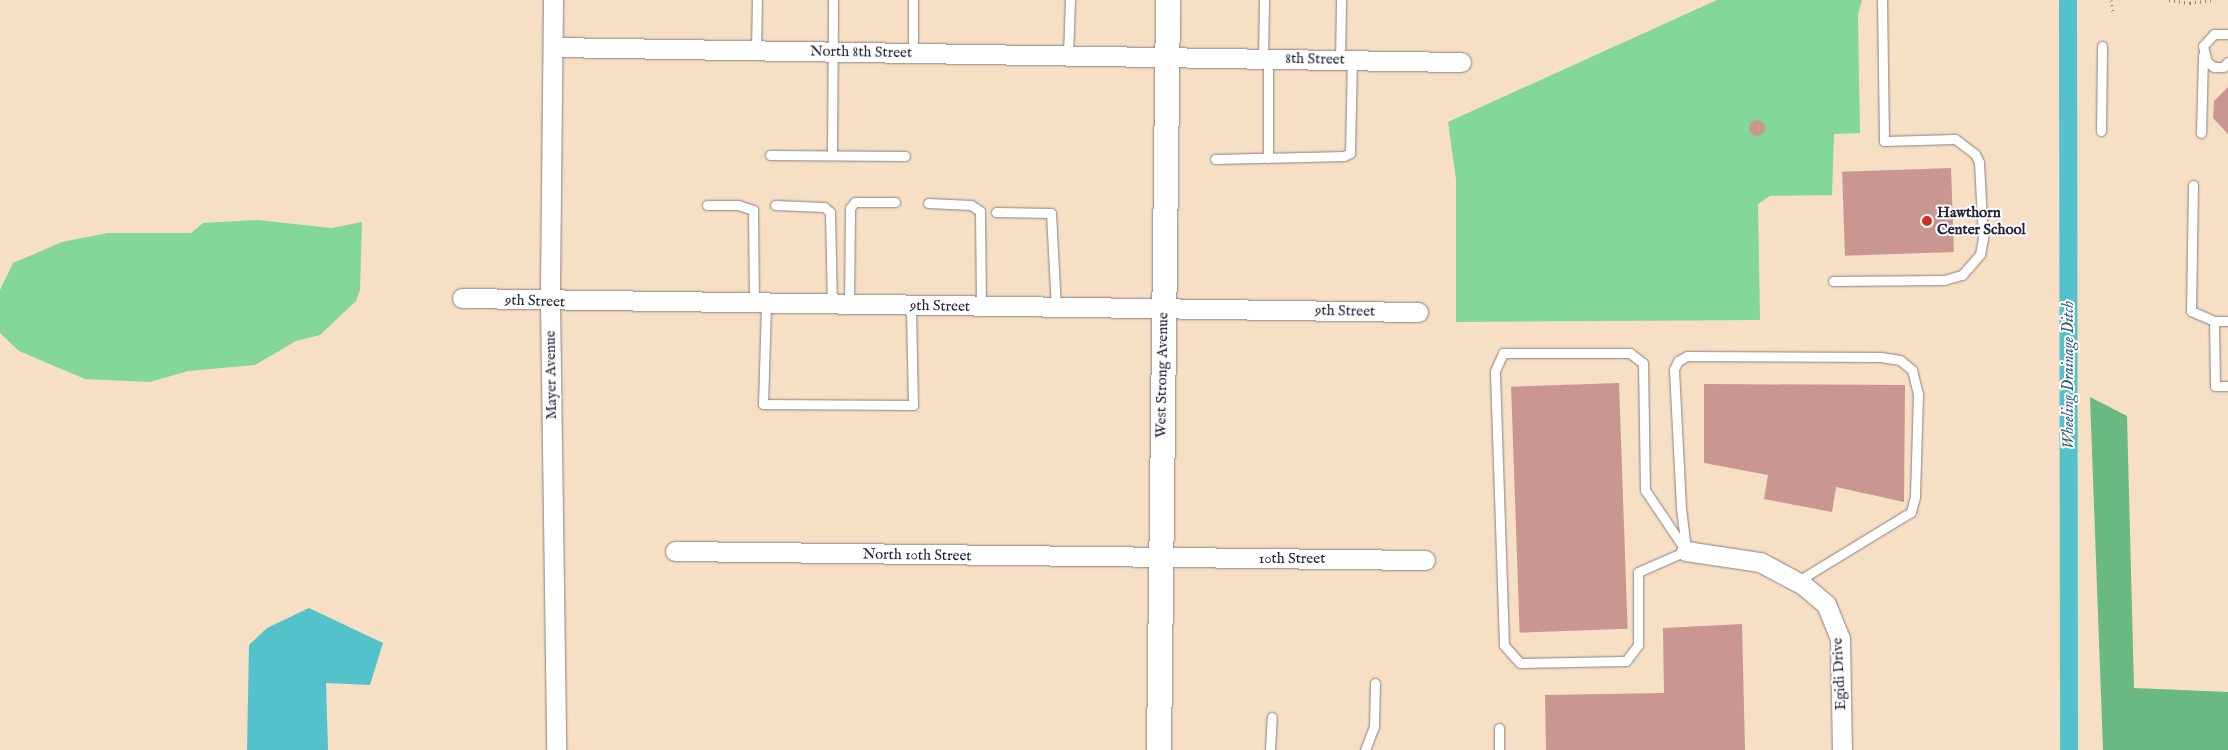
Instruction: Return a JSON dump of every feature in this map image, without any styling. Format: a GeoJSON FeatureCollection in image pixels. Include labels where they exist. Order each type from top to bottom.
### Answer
{"type":"FeatureCollection","features":[{"type":"Feature","properties":{"kind":"street","name":"Mayer Avenue"},"geometry":{"type":"LineString","coordinates":[[553,0],[550,302],[556,750]]}},
{"type":"Feature","properties":{"kind":"street","name":"West Strong Avenue"},"geometry":{"type":"LineString","coordinates":[[1159,750],[1159,558],[1168,0]]}},
{"type":"Feature","properties":{"kind":"street","name":"North 8th Street"},"geometry":{"type":"LineString","coordinates":[[553,47],[1168,57]]}},
{"type":"Feature","properties":{"kind":"street","name":"8th Street"},"geometry":{"type":"LineString","coordinates":[[1168,57],[1461,62]]}},
{"type":"Feature","properties":{"kind":"street","name":"9th Street"},"geometry":{"type":"LineString","coordinates":[[462,298],[550,302],[1418,312]]}},
{"type":"Feature","properties":{"kind":"street","name":"North 10th Street"},"geometry":{"type":"LineString","coordinates":[[675,551],[1159,558]]}},
{"type":"Feature","properties":{"kind":"street","name":"Egidi Drive"},"geometry":{"type":"LineString","coordinates":[[1686,552],[1760,562],[1797,582],[1826,604],[1840,638],[1842,750]]}},
{"type":"Feature","properties":{"kind":"street","name":"10th Street"},"geometry":{"type":"LineString","coordinates":[[1159,558],[1425,560]]}},
{"type":"Feature","properties":{"kind":"lane"},"geometry":{"type":"LineString","coordinates":[[756,50],[757,0]]}},
{"type":"Feature","properties":{"kind":"lane"},"geometry":{"type":"LineString","coordinates":[[832,154],[833,0]]}},
{"type":"Feature","properties":{"kind":"lane"},"geometry":{"type":"LineString","coordinates":[[913,0],[913,53]]}},
{"type":"Feature","properties":{"kind":"lane"},"geometry":{"type":"LineString","coordinates":[[1068,56],[1070,0]]}},
{"type":"Feature","properties":{"kind":"lane"},"geometry":{"type":"LineString","coordinates":[[1264,0],[1268,158]]}},
{"type":"Feature","properties":{"kind":"lane"},"geometry":{"type":"LineString","coordinates":[[1215,159],[1344,156],[1350,153],[1341,0]]}},
{"type":"Feature","properties":{"kind":"lane"},"geometry":{"type":"LineString","coordinates":[[1833,281],[1944,280],[1962,275],[1980,254],[1983,239],[1980,178],[1975,154],[1955,139],[1884,141],[1882,0]]}},
{"type":"Feature","properties":{"kind":"lane"},"geometry":{"type":"LineString","coordinates":[[2202,133],[2203,55],[2207,39],[2214,34],[2228,34]]}},
{"type":"Feature","properties":{"kind":"lane"},"geometry":{"type":"LineString","coordinates":[[2101,131],[2102,46]]}},
{"type":"Feature","properties":{"kind":"lane"},"geometry":{"type":"LineString","coordinates":[[2203,55],[2214,67],[2223,67],[2228,62]]}},
{"type":"Feature","properties":{"kind":"lane"},"geometry":{"type":"LineString","coordinates":[[770,154],[905,156]]}},
{"type":"Feature","properties":{"kind":"lane"},"geometry":{"type":"LineString","coordinates":[[2193,185],[2191,311],[2214,321],[2228,321]]}},
{"type":"Feature","properties":{"kind":"lane"},"geometry":{"type":"LineString","coordinates":[[840,305],[850,208],[855,202],[895,202]]}},
{"type":"Feature","properties":{"kind":"lane"},"geometry":{"type":"LineString","coordinates":[[928,203],[972,205],[980,211],[982,307]]}},
{"type":"Feature","properties":{"kind":"lane"},"geometry":{"type":"LineString","coordinates":[[707,205],[738,205],[753,210],[760,304],[763,404],[913,405],[911,306]]}},
{"type":"Feature","properties":{"kind":"lane"},"geometry":{"type":"LineString","coordinates":[[775,205],[824,207],[830,212],[840,305]]}},
{"type":"Feature","properties":{"kind":"lane"},"geometry":{"type":"LineString","coordinates":[[996,212],[1051,213],[1053,217],[1056,308]]}},
{"type":"Feature","properties":{"kind":"lane"},"geometry":{"type":"LineString","coordinates":[[2214,321],[2215,386],[2228,386]]}},
{"type":"Feature","properties":{"kind":"lane"},"geometry":{"type":"LineString","coordinates":[[1503,353],[1630,353],[1643,363],[1645,490],[1686,552],[1638,572],[1638,646],[1626,661],[1520,663],[1504,645],[1495,371],[1503,353]]}},
{"type":"Feature","properties":{"kind":"lane"},"geometry":{"type":"LineString","coordinates":[[1686,552],[1680,508],[1674,369],[1678,360],[1687,356],[1881,357],[1900,360],[1912,370],[1918,394],[1916,497],[1910,512],[1797,582]]}},
{"type":"Feature","properties":{"kind":"lane"},"geometry":{"type":"LineString","coordinates":[[1365,750],[1374,726],[1375,683]]}},
{"type":"Feature","properties":{"kind":"lane"},"geometry":{"type":"LineString","coordinates":[[1270,750],[1272,717]]}},
{"type":"Feature","properties":{"kind":"lane"},"geometry":{"type":"LineString","coordinates":[[1499,728],[1499,750]]}},
{"type":"Feature","properties":{"kind":"path"},"geometry":{"type":"LineString","coordinates":[[2111,0],[2113,12]]}},
{"type":"Feature","properties":{"kind":"path"},"geometry":{"type":"LineString","coordinates":[[2169,0],[2211,0]]}},
{"type":"Feature","properties":{"kind":"green space"},"geometry":{"type":"Polygon","coordinates":[[[1717,0],[1862,0],[1858,15],[1860,133],[1834,134],[1832,195],[1770,196],[1758,204],[1760,320],[1456,322],[1456,179],[1448,122],[1717,0]]]}},
{"type":"Feature","properties":{"kind":"green space"},"geometry":{"type":"Polygon","coordinates":[[[258,220],[331,228],[362,222],[360,290],[356,301],[320,335],[296,341],[255,365],[188,371],[150,382],[85,379],[19,351],[0,333],[0,290],[13,263],[62,242],[108,233],[191,233],[203,223],[258,220]]]}},
{"type":"Feature","properties":{"kind":"green space"},"geometry":{"type":"Polygon","coordinates":[[[2090,397],[2127,416],[2134,688],[2228,692],[2228,750],[2103,750],[2090,397]]]}},
{"type":"Feature","properties":{"kind":"water"},"geometry":{"type":"Polygon","coordinates":[[[309,608],[383,643],[370,685],[326,683],[328,750],[247,750],[249,645],[267,628],[309,608]]]}},
{"type":"Feature","properties":{"kind":"building"},"geometry":{"type":"Polygon","coordinates":[[[2228,87],[2228,134],[2213,118],[2214,101],[2228,87]]]}},
{"type":"Feature","properties":{"kind":"building"},"geometry":{"type":"Polygon","coordinates":[[[1757,120],[1765,128],[1757,136],[1749,128],[1757,120]]]}},
{"type":"Feature","properties":{"kind":"building"},"geometry":{"type":"Polygon","coordinates":[[[1951,168],[1954,252],[1845,256],[1842,172],[1951,168]]]}},
{"type":"Feature","properties":{"kind":"building"},"geometry":{"type":"Polygon","coordinates":[[[1619,383],[1628,629],[1520,633],[1511,387],[1619,383]]]}},
{"type":"Feature","properties":{"kind":"building"},"geometry":{"type":"Polygon","coordinates":[[[1704,384],[1905,385],[1904,502],[1836,487],[1832,512],[1764,499],[1768,475],[1704,463],[1704,384]]]}},
{"type":"Feature","properties":{"kind":"building"},"geometry":{"type":"Polygon","coordinates":[[[1742,624],[1745,750],[1546,750],[1545,695],[1664,693],[1663,628],[1742,624]]]}},
{"type":"Feature","properties":{"kind":"waterway","name":"Wheeling Drainage Ditch"},"geometry":{"type":"LineString","coordinates":[[2068,0],[2069,750]]}},
{"type":"Feature","properties":{"kind":"place","name":"Hawthorn Center School"},"geometry":{"type":"Point","coordinates":[1927,221]}}]}
